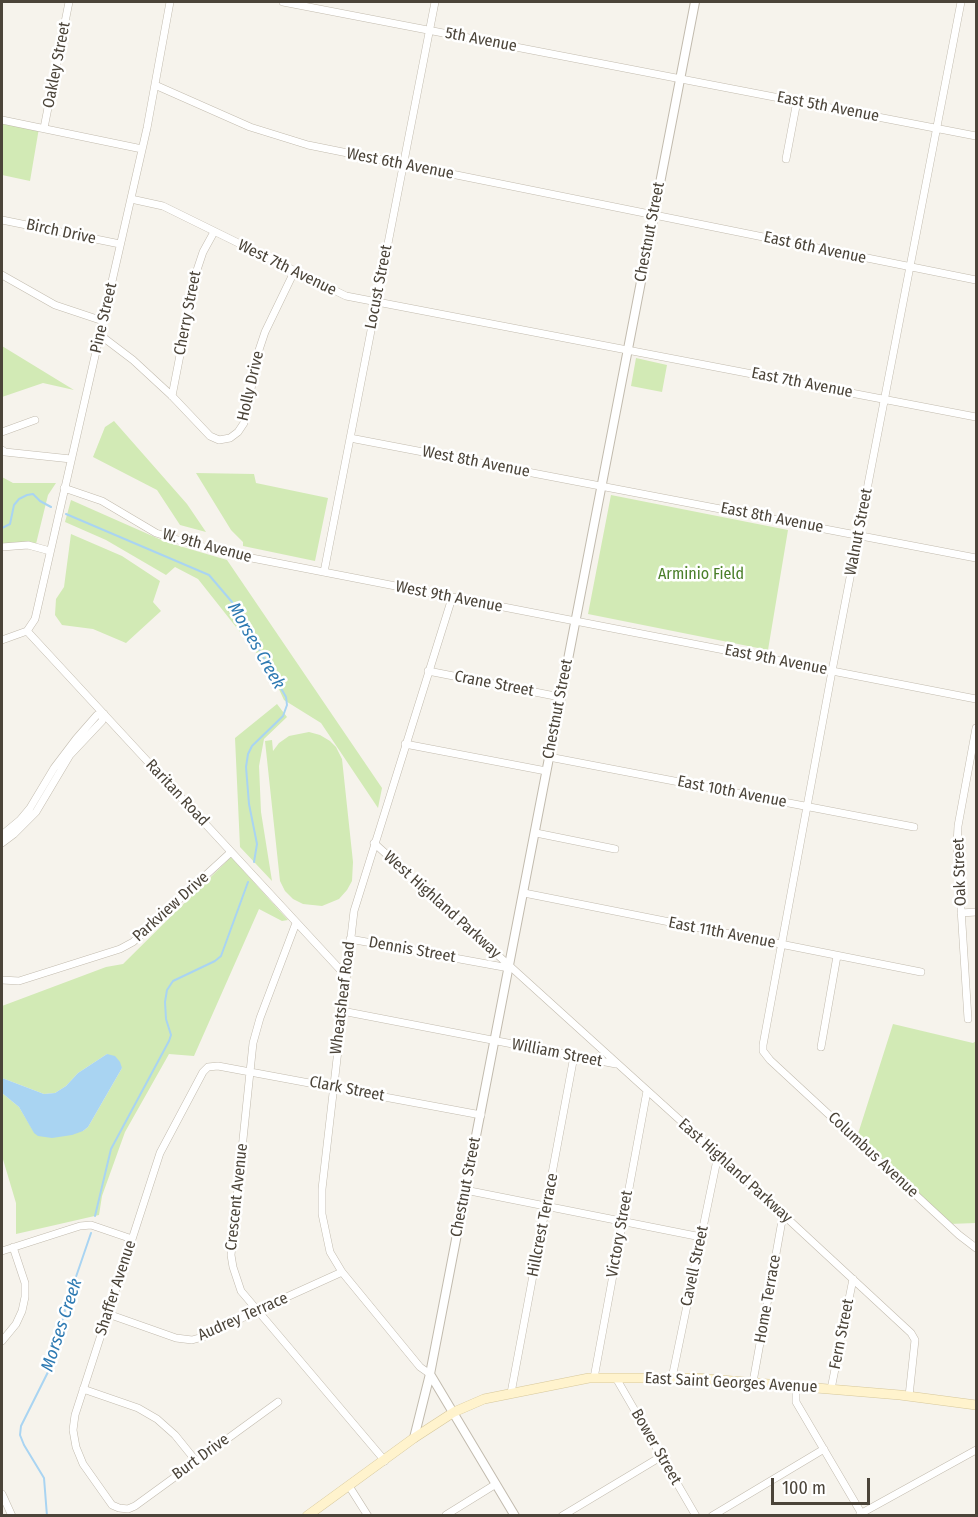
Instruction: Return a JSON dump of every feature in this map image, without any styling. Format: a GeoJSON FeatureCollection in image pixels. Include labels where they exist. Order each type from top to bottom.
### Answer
{"type":"FeatureCollection","features":[{"type":"Feature","properties":{"kind":"main road","name":"East Saint Georges Avenue"},"geometry":{"type":"LineString","coordinates":[[307,1515],[454,1412],[484,1399],[594,1378],[672,1378],[753,1382],[909,1396],[976,1406]]}},
{"type":"Feature","properties":{"kind":"street","name":"Oakley Street"},"geometry":{"type":"LineString","coordinates":[[44,128],[69,2]]}},
{"type":"Feature","properties":{"kind":"street","name":"Pine Street"},"geometry":{"type":"LineString","coordinates":[[27,631],[34,619],[131,199],[170,2]]}},
{"type":"Feature","properties":{"kind":"street","name":"5th Avenue"},"geometry":{"type":"LineString","coordinates":[[283,2],[680,77]]}},
{"type":"Feature","properties":{"kind":"street","name":"Locust Street"},"geometry":{"type":"LineString","coordinates":[[324,572],[435,2]]}},
{"type":"Feature","properties":{"kind":"street","name":"Chestnut Street"},"geometry":{"type":"LineString","coordinates":[[414,1438],[430,1374],[481,1115],[695,2]]}},
{"type":"Feature","properties":{"kind":"street","name":"Walnut Street"},"geometry":{"type":"LineString","coordinates":[[770,1060],[763,1051],[763,1039],[961,2]]}},
{"type":"Feature","properties":{"kind":"street","name":"East 5th Avenue"},"geometry":{"type":"LineString","coordinates":[[680,77],[976,136]]}},
{"type":"Feature","properties":{"kind":"street","name":"West 6th Avenue"},"geometry":{"type":"LineString","coordinates":[[155,85],[250,127],[308,145],[654,213]]}},
{"type":"Feature","properties":{"kind":"street"},"geometry":{"type":"LineString","coordinates":[[786,159],[797,100]]}},
{"type":"Feature","properties":{"kind":"street"},"geometry":{"type":"LineString","coordinates":[[2,120],[142,149]]}},
{"type":"Feature","properties":{"kind":"street","name":"West 7th Avenue"},"geometry":{"type":"LineString","coordinates":[[131,199],[163,206],[342,295],[628,349]]}},
{"type":"Feature","properties":{"kind":"street","name":"East 6th Avenue"},"geometry":{"type":"LineString","coordinates":[[654,213],[976,280]]}},
{"type":"Feature","properties":{"kind":"street","name":"Birch Drive"},"geometry":{"type":"LineString","coordinates":[[2,220],[120,244]]}},
{"type":"Feature","properties":{"kind":"street","name":"Cherry Street"},"geometry":{"type":"LineString","coordinates":[[172,396],[196,273],[203,252],[214,232]]}},
{"type":"Feature","properties":{"kind":"street","name":"Holly Drive"},"geometry":{"type":"LineString","coordinates":[[100,335],[133,360],[210,436],[224,440],[238,432],[245,418],[265,332],[294,272]]}},
{"type":"Feature","properties":{"kind":"street"},"geometry":{"type":"LineString","coordinates":[[2,275],[55,305],[103,321]]}},
{"type":"Feature","properties":{"kind":"street","name":"East 7th Avenue"},"geometry":{"type":"LineString","coordinates":[[628,349],[976,417]]}},
{"type":"Feature","properties":{"kind":"street"},"geometry":{"type":"LineString","coordinates":[[2,432],[35,420]]}},
{"type":"Feature","properties":{"kind":"street","name":"West 8th Avenue"},"geometry":{"type":"LineString","coordinates":[[350,438],[603,486]]}},
{"type":"Feature","properties":{"kind":"street"},"geometry":{"type":"LineString","coordinates":[[2,450],[70,459]]}},
{"type":"Feature","properties":{"kind":"street","name":"East 8th Avenue"},"geometry":{"type":"LineString","coordinates":[[603,486],[976,558]]}},
{"type":"Feature","properties":{"kind":"street","name":"W. 9th Avenue"},"geometry":{"type":"LineString","coordinates":[[64,489],[102,501],[156,532],[178,540],[226,553],[324,572]]}},
{"type":"Feature","properties":{"kind":"street"},"geometry":{"type":"LineString","coordinates":[[2,547],[28,545],[50,551]]}},
{"type":"Feature","properties":{"kind":"street","name":"West 9th Avenue"},"geometry":{"type":"LineString","coordinates":[[324,572],[575,621]]}},
{"type":"Feature","properties":{"kind":"street","name":"Wheatsheaf Road"},"geometry":{"type":"LineString","coordinates":[[430,1374],[420,1367],[342,1272],[330,1252],[322,1214],[322,1189],[354,911],[452,598]]}},
{"type":"Feature","properties":{"kind":"street","name":"East 9th Avenue"},"geometry":{"type":"LineString","coordinates":[[575,621],[976,699]]}},
{"type":"Feature","properties":{"kind":"street"},"geometry":{"type":"LineString","coordinates":[[2,640],[27,631]]}},
{"type":"Feature","properties":{"kind":"street","name":"Raritan Road"},"geometry":{"type":"LineString","coordinates":[[27,631],[346,976]]}},
{"type":"Feature","properties":{"kind":"street","name":"Crane Street"},"geometry":{"type":"LineString","coordinates":[[428,671],[560,696]]}},
{"type":"Feature","properties":{"kind":"street"},"geometry":{"type":"LineString","coordinates":[[2,835],[21,820],[75,739],[98,715],[104,714],[102,721],[70,755],[36,812],[2,843]]}},
{"type":"Feature","properties":{"kind":"street","name":"Oak Street"},"geometry":{"type":"LineString","coordinates":[[968,1019],[958,826],[976,728]]}},
{"type":"Feature","properties":{"kind":"street"},"geometry":{"type":"LineString","coordinates":[[405,744],[546,771]]}},
{"type":"Feature","properties":{"kind":"street","name":"East 10th Avenue"},"geometry":{"type":"LineString","coordinates":[[549,757],[914,828]]}},
{"type":"Feature","properties":{"kind":"street"},"geometry":{"type":"LineString","coordinates":[[536,833],[615,849]]}},
{"type":"Feature","properties":{"kind":"street","name":"West Highland Parkway"},"geometry":{"type":"LineString","coordinates":[[374,843],[509,968]]}},
{"type":"Feature","properties":{"kind":"street","name":"Parkview Drive"},"geometry":{"type":"LineString","coordinates":[[2,980],[19,981],[120,949],[133,942],[231,852]]}},
{"type":"Feature","properties":{"kind":"street","name":"East 11th Avenue"},"geometry":{"type":"LineString","coordinates":[[524,893],[921,972]]}},
{"type":"Feature","properties":{"kind":"street"},"geometry":{"type":"LineString","coordinates":[[961,913],[976,912]]}},
{"type":"Feature","properties":{"kind":"street","name":"Crescent Avenue"},"geometry":{"type":"LineString","coordinates":[[296,922],[253,1042],[231,1255],[241,1291],[385,1461]]}},
{"type":"Feature","properties":{"kind":"street","name":"Dennis Street"},"geometry":{"type":"LineString","coordinates":[[350,939],[509,968]]}},
{"type":"Feature","properties":{"kind":"street"},"geometry":{"type":"LineString","coordinates":[[821,1047],[837,956]]}},
{"type":"Feature","properties":{"kind":"street","name":"East Highland Parkway"},"geometry":{"type":"LineString","coordinates":[[509,968],[718,1155],[910,1333],[915,1340],[909,1396]]}},
{"type":"Feature","properties":{"kind":"street","name":"William Street"},"geometry":{"type":"LineString","coordinates":[[342,1011],[619,1065]]}},
{"type":"Feature","properties":{"kind":"street","name":"Hillcrest Terrace"},"geometry":{"type":"LineString","coordinates":[[511,1393],[574,1056]]}},
{"type":"Feature","properties":{"kind":"street","name":"Columbus Avenue"},"geometry":{"type":"LineString","coordinates":[[770,1060],[959,1235],[976,1248]]}},
{"type":"Feature","properties":{"kind":"street","name":"Clark Street"},"geometry":{"type":"LineString","coordinates":[[213,1066],[333,1086],[481,1115]]}},
{"type":"Feature","properties":{"kind":"street","name":"Shaffer Avenue"},"geometry":{"type":"LineString","coordinates":[[124,1509],[112,1505],[83,1464],[76,1447],[73,1430],[75,1415],[160,1153],[203,1072],[213,1066]]}},
{"type":"Feature","properties":{"kind":"street","name":"Victory Street"},"geometry":{"type":"LineString","coordinates":[[594,1378],[647,1091]]}},
{"type":"Feature","properties":{"kind":"street","name":"Cavell Street"},"geometry":{"type":"LineString","coordinates":[[672,1378],[718,1155]]}},
{"type":"Feature","properties":{"kind":"street"},"geometry":{"type":"LineString","coordinates":[[465,1190],[701,1237]]}},
{"type":"Feature","properties":{"kind":"street","name":"Home Terrace"},"geometry":{"type":"LineString","coordinates":[[753,1382],[783,1215]]}},
{"type":"Feature","properties":{"kind":"street"},"geometry":{"type":"LineString","coordinates":[[2,1251],[72,1228],[91,1225],[132,1239]]}},
{"type":"Feature","properties":{"kind":"street"},"geometry":{"type":"LineString","coordinates":[[2,1341],[16,1324],[25,1297],[25,1283],[13,1247]]}},
{"type":"Feature","properties":{"kind":"street","name":"Audrey Terrace"},"geometry":{"type":"LineString","coordinates":[[108,1314],[176,1338],[192,1340],[206,1336],[342,1272]]}},
{"type":"Feature","properties":{"kind":"street","name":"Fern Street"},"geometry":{"type":"LineString","coordinates":[[831,1389],[853,1280]]}},
{"type":"Feature","properties":{"kind":"street"},"geometry":{"type":"LineString","coordinates":[[430,1374],[515,1515]]}},
{"type":"Feature","properties":{"kind":"street","name":"Bower Street"},"geometry":{"type":"LineString","coordinates":[[616,1378],[696,1515]]}},
{"type":"Feature","properties":{"kind":"street"},"geometry":{"type":"LineString","coordinates":[[796,1386],[796,1402],[861,1515],[976,1450]]}},
{"type":"Feature","properties":{"kind":"street"},"geometry":{"type":"LineString","coordinates":[[83,1389],[138,1408],[157,1419],[175,1435],[196,1461]]}},
{"type":"Feature","properties":{"kind":"street","name":"Burt Drive"},"geometry":{"type":"LineString","coordinates":[[124,1509],[135,1506],[278,1402]]}},
{"type":"Feature","properties":{"kind":"street"},"geometry":{"type":"LineString","coordinates":[[712,1515],[824,1449]]}},
{"type":"Feature","properties":{"kind":"street"},"geometry":{"type":"LineString","coordinates":[[562,1515],[662,1456]]}},
{"type":"Feature","properties":{"kind":"street"},"geometry":{"type":"LineString","coordinates":[[446,1515],[496,1484]]}},
{"type":"Feature","properties":{"kind":"street"},"geometry":{"type":"LineString","coordinates":[[349,1486],[368,1515]]}},
{"type":"Feature","properties":{"kind":"street"},"geometry":{"type":"LineString","coordinates":[[2,1494],[12,1515]]}},
{"type":"Feature","properties":{"kind":"green space"},"geometry":{"type":"Polygon","coordinates":[[[2,123],[39,128],[30,181],[2,175],[2,123]]]}},
{"type":"Feature","properties":{"kind":"green space"},"geometry":{"type":"Polygon","coordinates":[[[2,346],[74,390],[43,383],[2,397],[2,346]]]}},
{"type":"Feature","properties":{"kind":"green space"},"geometry":{"type":"Polygon","coordinates":[[[636,358],[667,365],[662,392],[631,386],[636,358]]]}},
{"type":"Feature","properties":{"kind":"green space"},"geometry":{"type":"Polygon","coordinates":[[[114,421],[187,504],[206,532],[180,525],[157,490],[93,457],[105,427],[114,421]]]}},
{"type":"Feature","properties":{"kind":"green space"},"geometry":{"type":"Polygon","coordinates":[[[196,473],[254,474],[256,483],[328,498],[315,561],[243,546],[243,542],[231,530],[196,473]]]}},
{"type":"Feature","properties":{"kind":"green space"},"geometry":{"type":"Polygon","coordinates":[[[2,477],[13,483],[56,483],[48,495],[35,548],[2,549],[2,477]]]}},
{"type":"Feature","properties":{"kind":"green space","name":"Arminio Field"},"geometry":{"type":"Polygon","coordinates":[[[611,495],[788,530],[768,650],[588,614],[611,495]]]}},
{"type":"Feature","properties":{"kind":"green space"},"geometry":{"type":"Polygon","coordinates":[[[71,500],[166,542],[227,560],[382,788],[378,808],[321,723],[284,700],[259,656],[198,579],[175,567],[166,575],[106,540],[65,522],[71,500]]]}},
{"type":"Feature","properties":{"kind":"green space"},"geometry":{"type":"Polygon","coordinates":[[[71,534],[122,556],[160,581],[153,602],[161,611],[126,643],[93,629],[62,625],[55,615],[56,599],[64,587],[71,534]]]}},
{"type":"Feature","properties":{"kind":"green space"},"geometry":{"type":"Polygon","coordinates":[[[277,704],[287,717],[264,739],[259,766],[261,812],[272,881],[240,847],[235,738],[277,704]]]}},
{"type":"Feature","properties":{"kind":"green space"},"geometry":{"type":"Polygon","coordinates":[[[309,732],[330,741],[342,759],[353,862],[352,881],[347,890],[339,899],[322,906],[303,904],[293,899],[285,891],[280,881],[265,741],[272,740],[273,751],[289,736],[309,732]]]}},
{"type":"Feature","properties":{"kind":"green space"},"geometry":{"type":"Polygon","coordinates":[[[231,857],[288,920],[282,921],[259,909],[194,1056],[169,1054],[125,1132],[102,1196],[99,1215],[16,1234],[16,1203],[2,1156],[2,1093],[19,1107],[34,1132],[83,1131],[88,1127],[122,1068],[107,1054],[78,1073],[66,1086],[55,1093],[44,1094],[2,1078],[2,1006],[106,967],[123,964],[231,857]]]}},
{"type":"Feature","properties":{"kind":"green space"},"geometry":{"type":"Polygon","coordinates":[[[893,1024],[973,1043],[976,1041],[976,1223],[949,1224],[857,1137],[893,1024]]]}},
{"type":"Feature","properties":{"kind":"water"},"geometry":{"type":"Polygon","coordinates":[[[107,1054],[115,1056],[122,1068],[88,1127],[83,1131],[52,1138],[38,1136],[19,1107],[2,1093],[2,1078],[44,1094],[55,1093],[66,1086],[78,1073],[107,1054]]]}},
{"type":"Feature","properties":{"kind":"waterway","name":"Morses Creek"},"geometry":{"type":"LineString","coordinates":[[2,528],[10,524],[14,505],[27,495],[33,494],[51,507]]}},
{"type":"Feature","properties":{"kind":"waterway","name":"Morses Creek"},"geometry":{"type":"LineString","coordinates":[[66,514],[209,575],[232,602],[286,697],[287,705],[283,716],[252,746],[248,754],[246,767],[249,804],[257,844],[254,862]]}},
{"type":"Feature","properties":{"kind":"waterway","name":"Morses Creek"},"geometry":{"type":"LineString","coordinates":[[95,1216],[111,1149],[171,1035],[166,1019],[167,990],[173,981],[221,956],[248,882]]}},
{"type":"Feature","properties":{"kind":"waterway","name":"Morses Creek"},"geometry":{"type":"LineString","coordinates":[[47,1516],[44,1478],[24,1445],[20,1435],[21,1426],[51,1366],[66,1306],[91,1233]]}}]}
